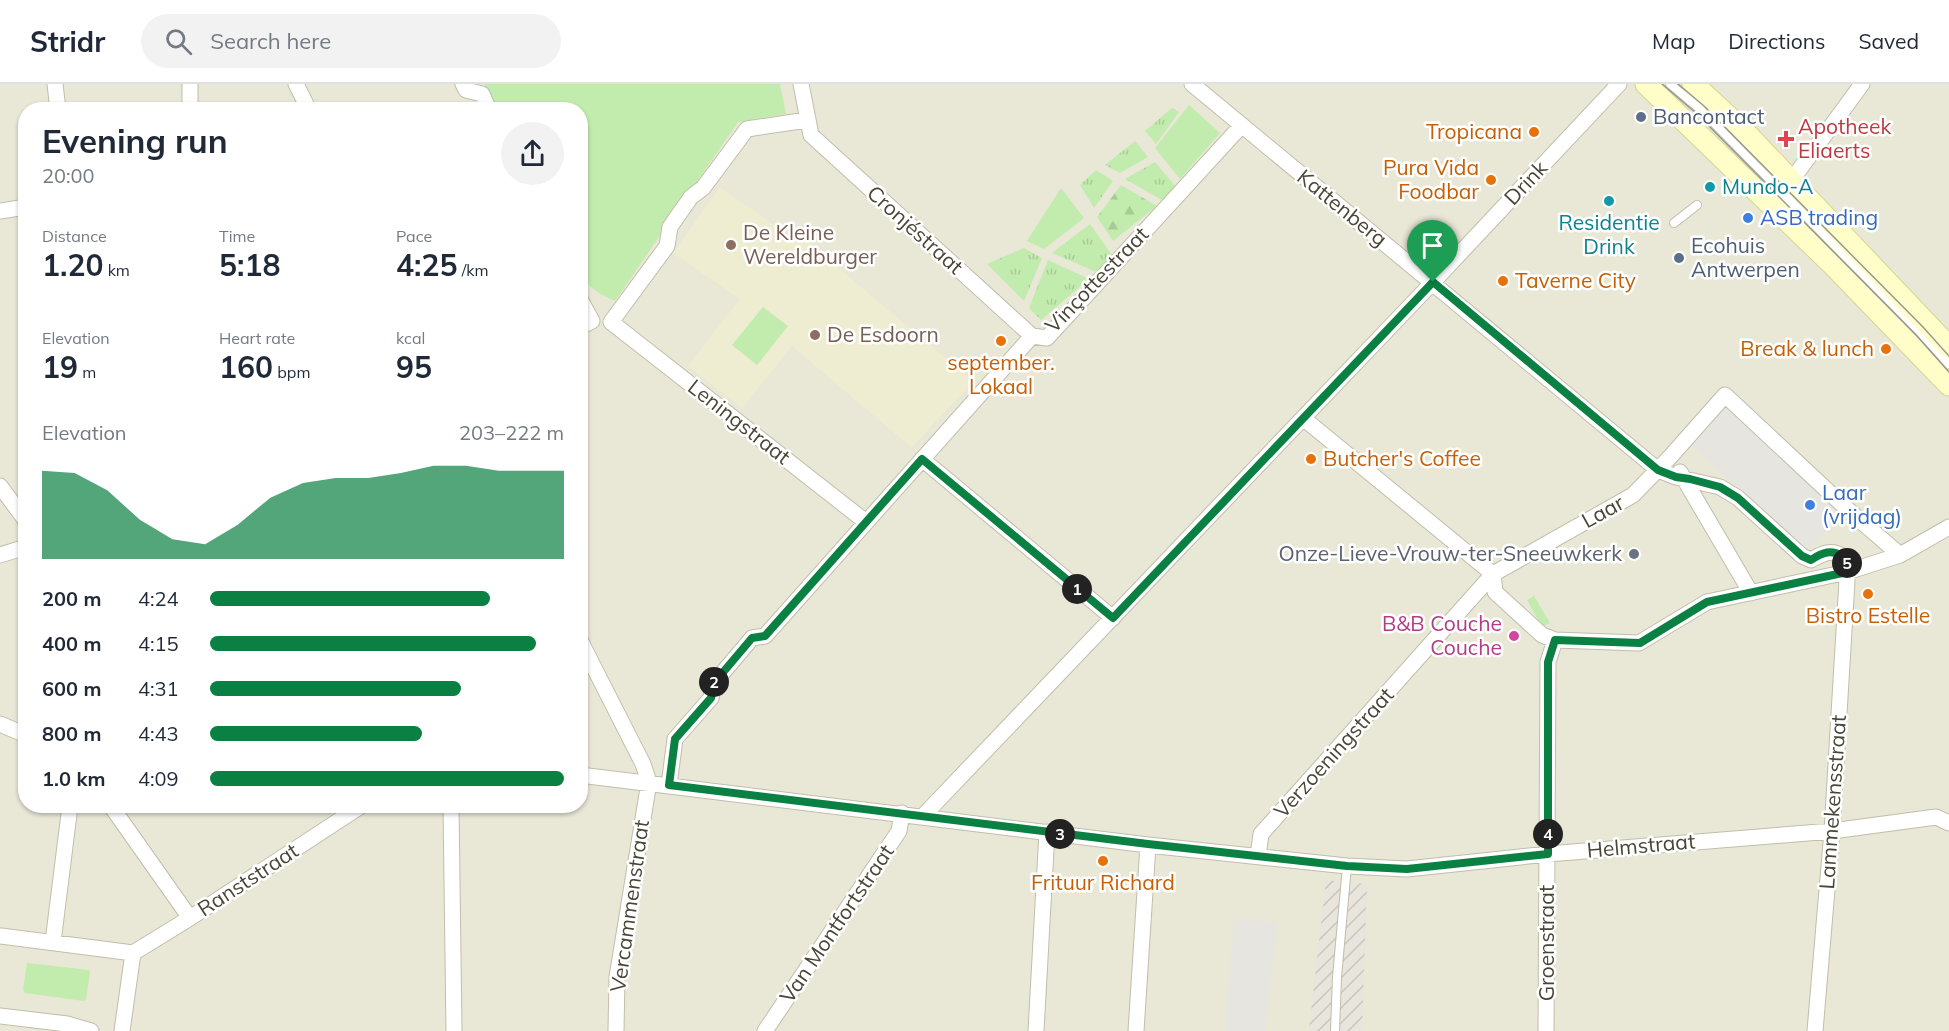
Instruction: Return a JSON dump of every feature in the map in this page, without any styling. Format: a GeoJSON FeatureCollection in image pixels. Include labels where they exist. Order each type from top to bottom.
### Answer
{"type":"FeatureCollection","features":[{"type":"Feature","properties":{"kind":"main road"},"geometry":{"type":"LineString","coordinates":[[1646,84],[1732,174],[1785,219],[1949,385]]}},
{"type":"Feature","properties":{"kind":"main road"},"geometry":{"type":"LineString","coordinates":[[1693,84],[1743,130],[1784,188],[1949,347]]}},
{"type":"Feature","properties":{"kind":"street"},"geometry":{"type":"LineString","coordinates":[[55,84],[57,102]]}},
{"type":"Feature","properties":{"kind":"street"},"geometry":{"type":"LineString","coordinates":[[190,84],[190,102]]}},
{"type":"Feature","properties":{"kind":"street"},"geometry":{"type":"LineString","coordinates":[[296,84],[305,102]]}},
{"type":"Feature","properties":{"kind":"street"},"geometry":{"type":"LineString","coordinates":[[463,84],[466,90],[482,94],[486,102]]}},
{"type":"Feature","properties":{"kind":"street"},"geometry":{"type":"LineString","coordinates":[[801,84],[807,120]]}},
{"type":"Feature","properties":{"kind":"street","name":"Kattenberg"},"geometry":{"type":"LineString","coordinates":[[1192,84],[1658,470]]}},
{"type":"Feature","properties":{"kind":"street","name":"Drink"},"geometry":{"type":"LineString","coordinates":[[923,816],[1619,84]]}},
{"type":"Feature","properties":{"kind":"street"},"geometry":{"type":"LineString","coordinates":[[1785,219],[1784,188],[1862,84]]}},
{"type":"Feature","properties":{"kind":"street","name":"Leningstraat"},"geometry":{"type":"LineString","coordinates":[[807,120],[747,129],[703,188],[691,197],[670,227],[667,246],[611,322],[866,522]]}},
{"type":"Feature","properties":{"kind":"street","name":"Cronjéstraat"},"geometry":{"type":"LineString","coordinates":[[807,120],[811,135],[1032,336]]}},
{"type":"Feature","properties":{"kind":"street","name":"Vinçottestraat"},"geometry":{"type":"LineString","coordinates":[[669,785],[675,739],[711,698],[714,683],[752,638],[765,636],[1032,336],[1047,338],[1242,125]]}},
{"type":"Feature","properties":{"kind":"street"},"geometry":{"type":"LineString","coordinates":[[0,211],[18,208]]}},
{"type":"Feature","properties":{"kind":"street","name":"Laar"},"geometry":{"type":"LineString","coordinates":[[1493,574],[1633,495],[1725,395],[1900,555]]}},
{"type":"Feature","properties":{"kind":"street"},"geometry":{"type":"LineString","coordinates":[[1303,418],[1493,574],[1495,592],[1542,635],[1555,640],[1640,643],[1707,602],[1847,572],[1900,555],[1949,527]]}},
{"type":"Feature","properties":{"kind":"street"},"geometry":{"type":"LineString","coordinates":[[1671,456],[1751,593]]}},
{"type":"Feature","properties":{"kind":"street"},"geometry":{"type":"LineString","coordinates":[[922,459],[1113,618]]}},
{"type":"Feature","properties":{"kind":"street"},"geometry":{"type":"LineString","coordinates":[[1658,470],[1676,477],[1720,487],[1738,498],[1802,556],[1811,560],[1825,552],[1838,553],[1846,561],[1847,572]]}},
{"type":"Feature","properties":{"kind":"street"},"geometry":{"type":"LineString","coordinates":[[0,486],[18,510]]}},
{"type":"Feature","properties":{"kind":"street"},"geometry":{"type":"LineString","coordinates":[[0,555],[18,549]]}},
{"type":"Feature","properties":{"kind":"street","name":"Lammekensstraat"},"geometry":{"type":"LineString","coordinates":[[1815,1031],[1832,831],[1847,572]]}},
{"type":"Feature","properties":{"kind":"street","name":"Verzoeningstraat"},"geometry":{"type":"LineString","coordinates":[[1258,856],[1261,834],[1493,574]]}},
{"type":"Feature","properties":{"kind":"street","name":"Groenstraat"},"geometry":{"type":"LineString","coordinates":[[1546,1031],[1548,662],[1555,640]]}},
{"type":"Feature","properties":{"kind":"street"},"geometry":{"type":"LineString","coordinates":[[588,656],[643,764],[648,782]]}},
{"type":"Feature","properties":{"kind":"street"},"geometry":{"type":"LineString","coordinates":[[0,724],[18,732]]}},
{"type":"Feature","properties":{"kind":"street","name":"Helmstraat"},"geometry":{"type":"LineString","coordinates":[[588,776],[1148,844],[1347,866],[1407,869],[1548,854],[1832,831],[1936,818],[1949,823]]}},
{"type":"Feature","properties":{"kind":"street","name":"Vercammenstraat"},"geometry":{"type":"LineString","coordinates":[[616,1031],[617,977],[648,782]]}},
{"type":"Feature","properties":{"kind":"street"},"geometry":{"type":"LineString","coordinates":[[53,942],[69,813]]}},
{"type":"Feature","properties":{"kind":"street"},"geometry":{"type":"LineString","coordinates":[[116,813],[190,918]]}},
{"type":"Feature","properties":{"kind":"street","name":"Ranststraat"},"geometry":{"type":"LineString","coordinates":[[133,953],[350,813]]}},
{"type":"Feature","properties":{"kind":"street"},"geometry":{"type":"LineString","coordinates":[[450,813],[454,1031]]}},
{"type":"Feature","properties":{"kind":"street","name":"Van Montfortstraat"},"geometry":{"type":"LineString","coordinates":[[765,1031],[899,831],[902,813]]}},
{"type":"Feature","properties":{"kind":"street"},"geometry":{"type":"LineString","coordinates":[[1036,1031],[1047,832]]}},
{"type":"Feature","properties":{"kind":"street"},"geometry":{"type":"LineString","coordinates":[[1136,1031],[1148,844]]}},
{"type":"Feature","properties":{"kind":"street"},"geometry":{"type":"LineString","coordinates":[[0,939],[53,942],[133,953],[122,1031]]}},
{"type":"Feature","properties":{"kind":"street"},"geometry":{"type":"LineString","coordinates":[[0,1016],[67,1024],[91,1031]]}},
{"type":"Feature","properties":{"kind":"lane"},"geometry":{"type":"LineString","coordinates":[[1670,84],[1784,188],[1949,364]]}},
{"type":"Feature","properties":{"kind":"lane"},"geometry":{"type":"LineString","coordinates":[[1674,223],[1697,205]]}},
{"type":"Feature","properties":{"kind":"lane"},"geometry":{"type":"LineString","coordinates":[[1335,1031],[1337,976],[1347,866]]}},
{"type":"Feature","properties":{"kind":"shaded area"},"geometry":{"type":"Polygon","coordinates":[[[0,84],[1949,84],[1949,1031],[0,1031],[0,84]]]}},
{"type":"Feature","properties":{"kind":"shaded area","name":"De Esdoorn"},"geometry":{"type":"Polygon","coordinates":[[[720,187],[789,236],[794,231],[802,237],[971,380],[970,385],[913,446],[911,447],[792,346],[742,408],[688,366],[740,299],[673,253],[720,187]]]}},
{"type":"Feature","properties":{"kind":"shaded area"},"geometry":{"type":"Polygon","coordinates":[[[1725,395],[1846,508],[1807,552],[1685,439],[1725,395]]]}},
{"type":"Feature","properties":{"kind":"shaded area"},"geometry":{"type":"Polygon","coordinates":[[[1326,880],[1367,884],[1362,1031],[1309,1031],[1326,880]]]}},
{"type":"Feature","properties":{"kind":"shaded area"},"geometry":{"type":"Polygon","coordinates":[[[1234,919],[1277,923],[1265,1031],[1225,1031],[1234,919]]]}},
{"type":"Feature","properties":{"kind":"green space"},"geometry":{"type":"Polygon","coordinates":[[[484,84],[780,84],[786,114],[738,122],[615,301],[600,294],[588,284],[588,102],[494,102],[484,84]]]}},
{"type":"Feature","properties":{"kind":"green space"},"geometry":{"type":"Polygon","coordinates":[[[1189,105],[1220,133],[1180,179],[1155,148],[1189,105]]]}},
{"type":"Feature","properties":{"kind":"green space"},"geometry":{"type":"Polygon","coordinates":[[[1172,108],[1179,112],[1156,144],[1145,131],[1172,108]]]}},
{"type":"Feature","properties":{"kind":"green space"},"geometry":{"type":"Polygon","coordinates":[[[1135,141],[1148,157],[1120,173],[1105,165],[1135,141]]]}},
{"type":"Feature","properties":{"kind":"green space"},"geometry":{"type":"Polygon","coordinates":[[[1155,162],[1176,187],[1162,200],[1125,179],[1155,162]]]}},
{"type":"Feature","properties":{"kind":"green space"},"geometry":{"type":"Polygon","coordinates":[[[1096,170],[1113,181],[1094,208],[1080,185],[1096,170]]]}},
{"type":"Feature","properties":{"kind":"green space"},"geometry":{"type":"Polygon","coordinates":[[[1121,185],[1157,206],[1113,241],[1097,217],[1121,185]]]}},
{"type":"Feature","properties":{"kind":"green space"},"geometry":{"type":"Polygon","coordinates":[[[1061,188],[1084,218],[1044,249],[1027,241],[1061,188]]]}},
{"type":"Feature","properties":{"kind":"green space"},"geometry":{"type":"Polygon","coordinates":[[[1090,224],[1112,255],[1097,272],[1052,253],[1090,224]]]}},
{"type":"Feature","properties":{"kind":"green space"},"geometry":{"type":"Polygon","coordinates":[[[1024,248],[1042,258],[1024,301],[987,264],[1024,248]]]}},
{"type":"Feature","properties":{"kind":"green space"},"geometry":{"type":"Polygon","coordinates":[[[1048,260],[1089,279],[1041,320],[1029,308],[1048,260]]]}},
{"type":"Feature","properties":{"kind":"green space"},"geometry":{"type":"Polygon","coordinates":[[[763,307],[788,326],[757,365],[732,345],[763,307]]]}},
{"type":"Feature","properties":{"kind":"green space"},"geometry":{"type":"Polygon","coordinates":[[[1534,596],[1550,623],[1542,627],[1527,600],[1534,596]]]}},
{"type":"Feature","properties":{"kind":"green space"},"geometry":{"type":"Polygon","coordinates":[[[27,963],[89,970],[86,999],[84,1001],[25,993],[23,990],[27,963]]]}},
{"type":"Feature","properties":{"kind":"tram line"},"geometry":{"type":"LineString","coordinates":[[1662,84],[1697,114],[1916,335],[1949,372]]}},
{"type":"Feature","properties":{"kind":"tram line"},"geometry":{"type":"LineString","coordinates":[[1678,84],[1704,106],[1949,356]]}},
{"type":"Feature","properties":{"kind":"place","name":"Bancontact"},"geometry":{"type":"Point","coordinates":[1641,117]}},
{"type":"Feature","properties":{"kind":"place","name":"Tropicana"},"geometry":{"type":"Point","coordinates":[1534,132]}},
{"type":"Feature","properties":{"kind":"place","name":"Apotheek Eliaerts"},"geometry":{"type":"Point","coordinates":[1786,139]}},
{"type":"Feature","properties":{"kind":"place","name":"Pura Vida Foodbar"},"geometry":{"type":"Point","coordinates":[1491,180]}},
{"type":"Feature","properties":{"kind":"place","name":"Mundo-A"},"geometry":{"type":"Point","coordinates":[1710,187]}},
{"type":"Feature","properties":{"kind":"place","name":"Residentie Drink"},"geometry":{"type":"Point","coordinates":[1609,201]}},
{"type":"Feature","properties":{"kind":"place","name":"ASB trading"},"geometry":{"type":"Point","coordinates":[1748,218]}},
{"type":"Feature","properties":{"kind":"place","name":"De Kleine Wereldburger"},"geometry":{"type":"Point","coordinates":[731,245]}},
{"type":"Feature","properties":{"kind":"place","name":"Ecohuis Antwerpen"},"geometry":{"type":"Point","coordinates":[1679,258]}},
{"type":"Feature","properties":{"kind":"place","name":"Taverne City"},"geometry":{"type":"Point","coordinates":[1503,281]}},
{"type":"Feature","properties":{"kind":"place","name":"De Esdoorn"},"geometry":{"type":"Point","coordinates":[815,335]}},
{"type":"Feature","properties":{"kind":"place","name":"september. Lokaal"},"geometry":{"type":"Point","coordinates":[1001,341]}},
{"type":"Feature","properties":{"kind":"place","name":"Break & lunch"},"geometry":{"type":"Point","coordinates":[1886,349]}},
{"type":"Feature","properties":{"kind":"place","name":"Butcher's Coffee"},"geometry":{"type":"Point","coordinates":[1311,459]}},
{"type":"Feature","properties":{"kind":"place","name":"Laar (vrijdag)"},"geometry":{"type":"Point","coordinates":[1810,505]}},
{"type":"Feature","properties":{"kind":"place","name":"Onze-Lieve-Vrouw-ter-Sneeuwkerk"},"geometry":{"type":"Point","coordinates":[1634,554]}},
{"type":"Feature","properties":{"kind":"place","name":"Bistro Estelle"},"geometry":{"type":"Point","coordinates":[1868,594]}},
{"type":"Feature","properties":{"kind":"place","name":"B&B Couche Couche"},"geometry":{"type":"Point","coordinates":[1514,636]}},
{"type":"Feature","properties":{"kind":"place","name":"Frituur Richard"},"geometry":{"type":"Point","coordinates":[1103,861]}},
{"type":"Feature","properties":{"kind":"route"},"geometry":{"type":"LineString","coordinates":[[1433,282],[1658,470],[1676,477],[1720,487],[1738,498],[1802,556],[1811,560],[1825,552],[1838,553],[1848,564],[1847,572],[1707,602],[1640,643],[1555,640],[1548,662],[1548,854],[1407,869],[1347,866],[1047,832],[669,785],[675,739],[711,698],[714,683],[752,638],[765,636],[922,459],[1113,618],[1433,282]]}}]}
